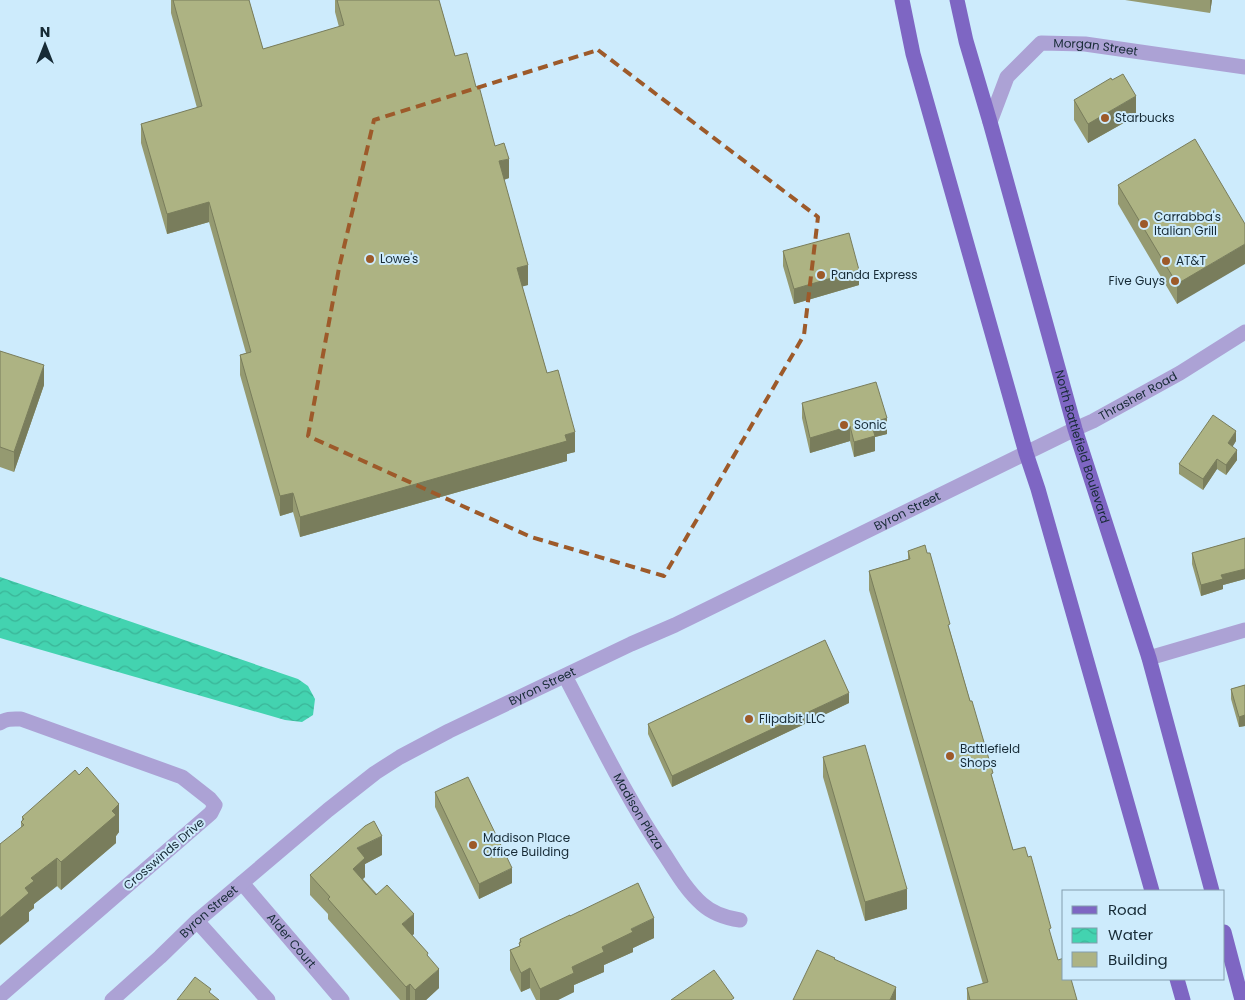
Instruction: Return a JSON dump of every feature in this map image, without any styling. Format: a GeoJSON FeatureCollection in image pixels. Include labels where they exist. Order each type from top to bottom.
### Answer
{"type":"FeatureCollection","features":[{"type":"Feature","properties":{"kind":"main road"},"geometry":{"type":"LineString","coordinates":[[902,0],[914,54],[1152,890]]}},
{"type":"Feature","properties":{"kind":"main road","name":"North Battlefield Boulevard"},"geometry":{"type":"LineString","coordinates":[[957,0],[966,41],[1075,429],[1149,658],[1212,890]]}},
{"type":"Feature","properties":{"kind":"main road"},"geometry":{"type":"LineString","coordinates":[[1225,936],[1242,1000]]}},
{"type":"Feature","properties":{"kind":"main road"},"geometry":{"type":"LineString","coordinates":[[1176,980],[1182,1000]]}},
{"type":"Feature","properties":{"kind":"street","name":"Morgan Street"},"geometry":{"type":"LineString","coordinates":[[990,122],[1007,78],[1041,43],[1085,44],[1245,67]]}},
{"type":"Feature","properties":{"kind":"street","name":"Thrasher Road"},"geometry":{"type":"LineString","coordinates":[[1026,453],[1093,421],[1180,373],[1245,332]]}},
{"type":"Feature","properties":{"kind":"street","name":"Byron Street"},"geometry":{"type":"LineString","coordinates":[[112,1000],[197,921],[328,810],[400,757],[449,731],[675,625],[1026,453]]}},
{"type":"Feature","properties":{"kind":"street"},"geometry":{"type":"LineString","coordinates":[[1149,658],[1245,630]]}},
{"type":"Feature","properties":{"kind":"street","name":"Madison Plaza"},"geometry":{"type":"LineString","coordinates":[[565,676],[644,823],[684,883],[702,904],[708,908],[716,913],[740,920]]}},
{"type":"Feature","properties":{"kind":"street","name":"Crosswinds Drive"},"geometry":{"type":"LineString","coordinates":[[0,723],[12,718],[21,719],[182,777],[215,805],[211,813],[0,996]]}},
{"type":"Feature","properties":{"kind":"street","name":"Alder Court"},"geometry":{"type":"LineString","coordinates":[[242,883],[342,1000]]}},
{"type":"Feature","properties":{"kind":"street"},"geometry":{"type":"LineString","coordinates":[[197,921],[268,1000]]}},
{"type":"Feature","properties":{"kind":"highlighted area"},"geometry":{"type":"Polygon","coordinates":[[[598,50],[818,217],[804,335],[664,576],[531,537],[308,436],[339,268],[374,120],[598,50]]]}},
{"type":"Feature","properties":{"kind":"water"},"geometry":{"type":"Polygon","coordinates":[[[0,577],[298,679],[308,686],[315,699],[313,715],[302,722],[285,720],[0,638],[0,577]]]}},
{"type":"Feature","properties":{"kind":"building","name":"Lowe's"},"geometry":{"type":"Polygon","coordinates":[[[173,0],[249,0],[263,49],[344,25],[337,0],[439,0],[455,56],[467,53],[476,87],[479,86],[495,146],[504,143],[509,159],[499,161],[528,265],[517,268],[547,373],[558,370],[575,432],[565,435],[567,441],[300,517],[293,493],[280,496],[240,355],[251,352],[209,202],[167,214],[141,124],[202,106],[173,0]]]}},
{"type":"Feature","properties":{"kind":"building"},"geometry":{"type":"Polygon","coordinates":[[[1123,74],[1136,96],[1088,124],[1074,100],[1111,78],[1112,80],[1123,74]]]}},
{"type":"Feature","properties":{"kind":"building"},"geometry":{"type":"Polygon","coordinates":[[[1195,139],[1245,224],[1245,244],[1177,284],[1118,185],[1195,139]]]}},
{"type":"Feature","properties":{"kind":"building"},"geometry":{"type":"Polygon","coordinates":[[[849,233],[859,270],[794,289],[783,251],[849,233]]]}},
{"type":"Feature","properties":{"kind":"building"},"geometry":{"type":"Polygon","coordinates":[[[0,351],[44,365],[14,452],[0,447],[0,351]]]}},
{"type":"Feature","properties":{"kind":"building","name":"Sonic"},"geometry":{"type":"Polygon","coordinates":[[[876,382],[887,418],[871,423],[875,436],[854,442],[850,426],[810,438],[802,403],[876,382]]]}},
{"type":"Feature","properties":{"kind":"building"},"geometry":{"type":"Polygon","coordinates":[[[1213,415],[1236,431],[1228,443],[1237,450],[1226,465],[1217,459],[1203,479],[1179,464],[1213,415]]]}},
{"type":"Feature","properties":{"kind":"building"},"geometry":{"type":"Polygon","coordinates":[[[1245,538],[1245,569],[1221,575],[1223,579],[1201,585],[1192,553],[1245,538]]]}},
{"type":"Feature","properties":{"kind":"building","name":"Battlefield Shops"},"geometry":{"type":"Polygon","coordinates":[[[925,545],[927,553],[930,553],[950,624],[948,625],[993,773],[991,774],[1013,850],[1025,847],[1028,857],[1031,856],[1058,960],[1062,959],[1062,980],[1071,980],[1077,1000],[970,1000],[967,988],[988,982],[869,571],[910,559],[908,551],[925,545]]]}},
{"type":"Feature","properties":{"kind":"building","name":"Flipabit LLC"},"geometry":{"type":"Polygon","coordinates":[[[825,640],[849,693],[672,776],[648,724],[825,640]]]}},
{"type":"Feature","properties":{"kind":"building"},"geometry":{"type":"Polygon","coordinates":[[[1245,685],[1245,715],[1239,717],[1231,689],[1245,685]]]}},
{"type":"Feature","properties":{"kind":"building"},"geometry":{"type":"Polygon","coordinates":[[[865,745],[907,889],[865,902],[823,757],[865,745]]]}},
{"type":"Feature","properties":{"kind":"building"},"geometry":{"type":"Polygon","coordinates":[[[87,767],[119,804],[112,811],[116,815],[61,862],[57,858],[31,878],[34,881],[25,888],[29,893],[0,918],[0,844],[24,825],[21,822],[24,819],[22,817],[75,770],[79,775],[87,767]]]}},
{"type":"Feature","properties":{"kind":"building","name":"Madison Place Office Building"},"geometry":{"type":"Polygon","coordinates":[[[468,777],[512,868],[479,884],[435,792],[468,777]]]}},
{"type":"Feature","properties":{"kind":"building"},"geometry":{"type":"Polygon","coordinates":[[[374,821],[382,836],[357,848],[365,858],[353,869],[376,895],[387,885],[414,914],[402,924],[428,953],[427,955],[439,969],[415,990],[410,984],[406,987],[328,899],[330,897],[310,875],[365,826],[374,821]]]}},
{"type":"Feature","properties":{"kind":"building"},"geometry":{"type":"Polygon","coordinates":[[[638,883],[654,918],[631,929],[633,932],[602,947],[604,952],[572,967],[574,973],[540,989],[530,968],[521,973],[510,950],[520,946],[520,939],[638,883]]]}},
{"type":"Feature","properties":{"kind":"building"},"geometry":{"type":"Polygon","coordinates":[[[817,950],[896,987],[890,1000],[793,1000],[817,950]]]}},
{"type":"Feature","properties":{"kind":"building"},"geometry":{"type":"Polygon","coordinates":[[[714,970],[734,998],[731,1000],[671,1000],[714,970]]]}},
{"type":"Feature","properties":{"kind":"building"},"geometry":{"type":"Polygon","coordinates":[[[195,977],[211,989],[209,992],[219,1000],[177,1000],[195,977]]]}},
{"type":"Feature","properties":{"kind":"place","name":"Starbucks"},"geometry":{"type":"Point","coordinates":[1105,118]}},
{"type":"Feature","properties":{"kind":"place","name":"Carrabba's Italian Grill"},"geometry":{"type":"Point","coordinates":[1144,224]}},
{"type":"Feature","properties":{"kind":"place","name":"Lowe's"},"geometry":{"type":"Point","coordinates":[370,259]}},
{"type":"Feature","properties":{"kind":"place","name":"AT&T"},"geometry":{"type":"Point","coordinates":[1166,261]}},
{"type":"Feature","properties":{"kind":"place","name":"Panda Express"},"geometry":{"type":"Point","coordinates":[821,275]}},
{"type":"Feature","properties":{"kind":"place","name":"Five Guys"},"geometry":{"type":"Point","coordinates":[1175,281]}},
{"type":"Feature","properties":{"kind":"place","name":"Sonic"},"geometry":{"type":"Point","coordinates":[844,425]}},
{"type":"Feature","properties":{"kind":"place","name":"Flipabit LLC"},"geometry":{"type":"Point","coordinates":[749,719]}},
{"type":"Feature","properties":{"kind":"place","name":"Battlefield Shops"},"geometry":{"type":"Point","coordinates":[950,756]}},
{"type":"Feature","properties":{"kind":"place","name":"Madison Place Office Building"},"geometry":{"type":"Point","coordinates":[473,845]}}]}
